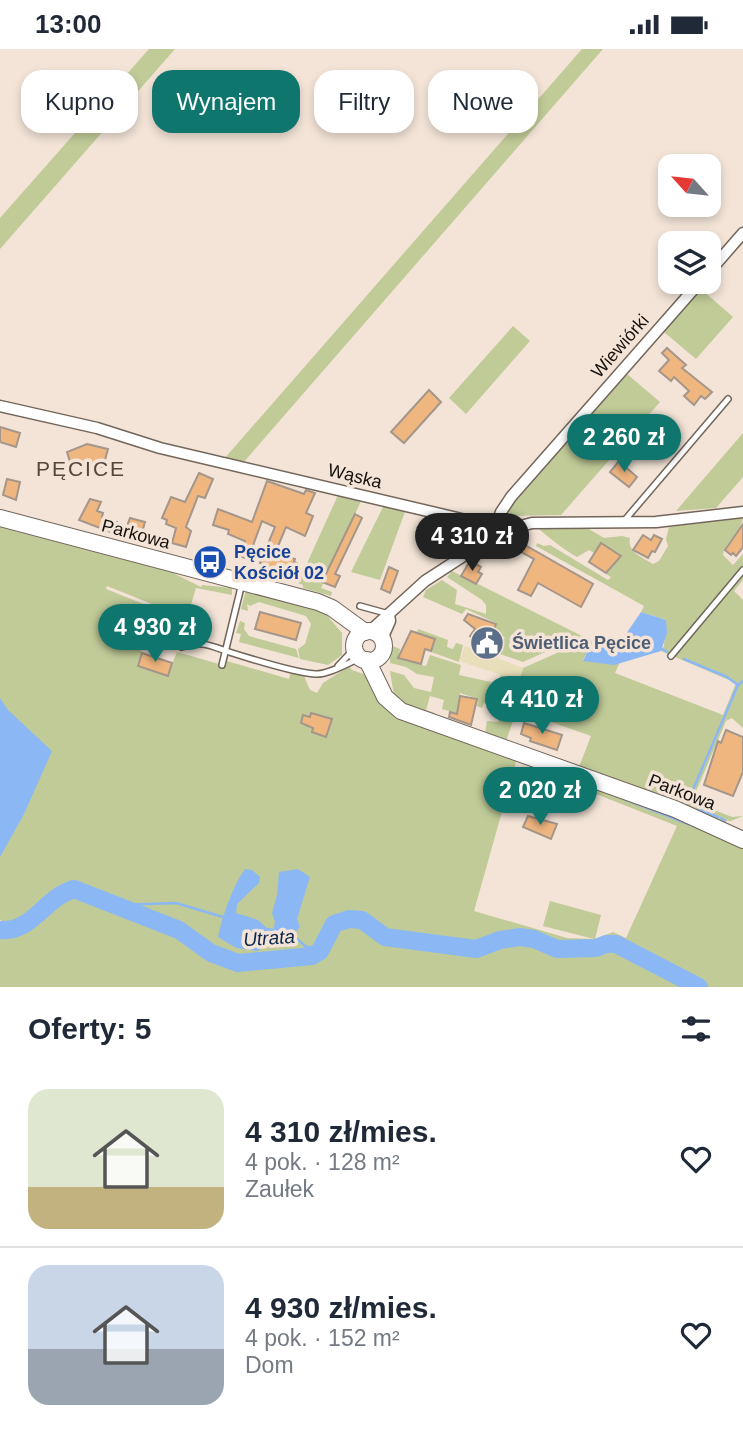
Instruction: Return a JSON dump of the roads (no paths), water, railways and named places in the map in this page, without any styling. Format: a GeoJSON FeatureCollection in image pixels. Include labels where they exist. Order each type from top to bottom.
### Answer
{"type":"FeatureCollection","features":[{"type":"Feature","properties":{"kind":"street"},"geometry":{"type":"LineString","coordinates":[[721,258],[743,233]]}},
{"type":"Feature","properties":{"kind":"street","name":"Wiewiórki"},"geometry":{"type":"LineString","coordinates":[[493,535],[501,512],[511,497],[689,294]]}},
{"type":"Feature","properties":{"kind":"street","name":"Wąska"},"geometry":{"type":"LineString","coordinates":[[0,406],[97,428],[160,448],[481,524],[493,535]]}},
{"type":"Feature","properties":{"kind":"street"},"geometry":{"type":"LineString","coordinates":[[367,646],[390,621],[389,614],[398,603],[425,581],[493,535],[532,523],[622,523],[743,512]]}},
{"type":"Feature","properties":{"kind":"street","name":"Parkowa"},"geometry":{"type":"LineString","coordinates":[[0,518],[321,603],[340,615],[367,646],[387,700],[401,711],[740,834]]}},
{"type":"Feature","properties":{"kind":"lane"},"geometry":{"type":"LineString","coordinates":[[622,523],[728,399]]}},
{"type":"Feature","properties":{"kind":"lane"},"geometry":{"type":"LineString","coordinates":[[671,656],[743,571]]}},
{"type":"Feature","properties":{"kind":"lane"},"geometry":{"type":"LineString","coordinates":[[222,665],[243,582]]}},
{"type":"Feature","properties":{"kind":"lane"},"geometry":{"type":"LineString","coordinates":[[360,606],[389,614]]}},
{"type":"Feature","properties":{"kind":"lane"},"geometry":{"type":"LineString","coordinates":[[182,647],[204,643],[313,674],[338,666],[367,646]]}},
{"type":"Feature","properties":{"kind":"lane"},"geometry":{"type":"LineString","coordinates":[[338,666],[344,667],[367,646]]}},
{"type":"Feature","properties":{"kind":"water"},"geometry":{"type":"Polygon","coordinates":[[[641,612],[666,620],[667,633],[661,651],[614,665],[583,661],[592,641],[615,650],[641,612]]]}},
{"type":"Feature","properties":{"kind":"water"},"geometry":{"type":"Polygon","coordinates":[[[0,698],[8,710],[52,751],[24,814],[0,857],[0,698]]]}},
{"type":"Feature","properties":{"kind":"water"},"geometry":{"type":"Polygon","coordinates":[[[245,869],[252,870],[260,877],[259,883],[237,904],[236,913],[258,920],[268,929],[267,943],[258,951],[236,948],[218,937],[228,902],[245,869]]]}},
{"type":"Feature","properties":{"kind":"water"},"geometry":{"type":"Polygon","coordinates":[[[298,869],[310,877],[297,919],[300,927],[284,945],[271,942],[275,922],[272,913],[279,872],[298,869]]]}},
{"type":"Feature","properties":{"kind":"waterway"},"geometry":{"type":"LineString","coordinates":[[662,649],[667,652]]}},
{"type":"Feature","properties":{"kind":"waterway"},"geometry":{"type":"LineString","coordinates":[[684,659],[727,677],[738,685]]}},
{"type":"Feature","properties":{"kind":"waterway"},"geometry":{"type":"LineString","coordinates":[[686,806],[738,685],[743,681]]}},
{"type":"Feature","properties":{"kind":"waterway"},"geometry":{"type":"LineString","coordinates":[[624,799],[696,827]]}},
{"type":"Feature","properties":{"kind":"waterway"},"geometry":{"type":"LineString","coordinates":[[688,801],[695,803],[700,810],[718,817]]}},
{"type":"Feature","properties":{"kind":"waterway"},"geometry":{"type":"LineString","coordinates":[[721,818],[725,821]]}},
{"type":"Feature","properties":{"kind":"waterway","name":"Utrata"},"geometry":{"type":"LineString","coordinates":[[0,930],[21,926],[55,899],[74,889],[179,930],[211,953],[238,963],[312,956],[320,951],[334,924],[349,919],[362,920],[385,937],[476,949],[500,940],[520,937],[534,939],[557,949],[596,948],[616,944],[699,987]]}},
{"type":"Feature","properties":{"kind":"waterway"},"geometry":{"type":"LineString","coordinates":[[118,905],[176,903],[223,917]]}},
{"type":"Feature","properties":{"kind":"waterway"},"geometry":{"type":"LineString","coordinates":[[268,929],[273,930]]}},
{"type":"Feature","properties":{"kind":"waterway"},"geometry":{"type":"LineString","coordinates":[[294,936],[305,946],[320,951]]}},
{"type":"Feature","properties":{"kind":"place","name":"Pęcice Kościół 02"},"geometry":{"type":"Point","coordinates":[210,562]}},
{"type":"Feature","properties":{"kind":"place","name":"Świetlica Pęcice"},"geometry":{"type":"Point","coordinates":[487,643]}},
{"type":"Feature","properties":{"kind":"district","name":"PĘCICE"},"geometry":{"type":"Point","coordinates":[81,468]}}]}
